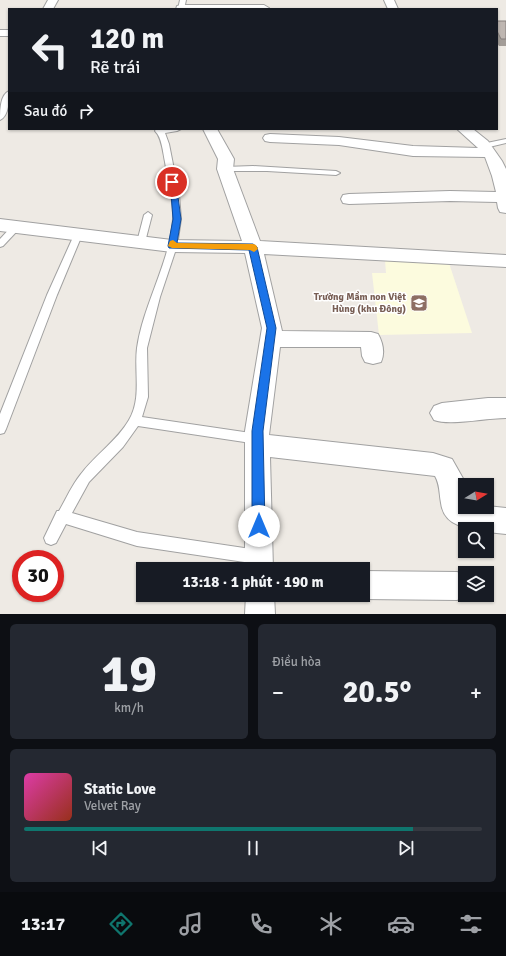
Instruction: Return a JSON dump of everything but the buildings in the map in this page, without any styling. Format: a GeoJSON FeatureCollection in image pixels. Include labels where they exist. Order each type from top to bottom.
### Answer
{"type":"FeatureCollection","features":[{"type":"Feature","properties":{"kind":"street"},"geometry":{"type":"LineString","coordinates":[[208,8],[263,6]]}},
{"type":"Feature","properties":{"kind":"street"},"geometry":{"type":"LineString","coordinates":[[211,130],[226,159],[225,169],[253,247],[272,328],[257,431],[259,562]]}},
{"type":"Feature","properties":{"kind":"street"},"geometry":{"type":"LineString","coordinates":[[349,199],[450,196],[505,198],[497,163],[487,149],[465,130]]}},
{"type":"Feature","properties":{"kind":"street"},"geometry":{"type":"LineString","coordinates":[[270,138],[339,141],[413,151],[487,149]]}},
{"type":"Feature","properties":{"kind":"street"},"geometry":{"type":"LineString","coordinates":[[8,226],[172,246],[253,247],[506,261]]}},
{"type":"Feature","properties":{"kind":"street"},"geometry":{"type":"LineString","coordinates":[[270,339],[362,338],[371,340],[373,356]]}},
{"type":"Feature","properties":{"kind":"street"},"geometry":{"type":"LineString","coordinates":[[442,413],[488,408],[506,408]]}},
{"type":"Feature","properties":{"kind":"street"},"geometry":{"type":"LineString","coordinates":[[258,442],[433,464],[444,467],[452,482],[454,505],[462,514],[475,518],[506,521]]}},
{"type":"Feature","properties":{"kind":"street"},"geometry":{"type":"LineString","coordinates":[[370,585],[457,586]]}},
{"type":"Feature","properties":{"kind":"street"},"geometry":{"type":"LineString","coordinates":[[260,602],[260,614]]}},
{"type":"Feature","properties":{"kind":"lane"},"geometry":{"type":"LineString","coordinates":[[0,118],[8,96]]}},
{"type":"Feature","properties":{"kind":"lane"},"geometry":{"type":"LineString","coordinates":[[51,538],[62,516],[85,478],[119,443],[135,421],[142,397],[142,348],[155,297],[172,246],[177,219],[175,195],[165,144],[160,130]]}},
{"type":"Feature","properties":{"kind":"lane"},"geometry":{"type":"LineString","coordinates":[[487,149],[506,141]]}},
{"type":"Feature","properties":{"kind":"lane"},"geometry":{"type":"LineString","coordinates":[[225,169],[256,168],[300,172],[336,172]]}},
{"type":"Feature","properties":{"kind":"lane"},"geometry":{"type":"LineString","coordinates":[[141,242],[148,215]]}},
{"type":"Feature","properties":{"kind":"lane"},"geometry":{"type":"LineString","coordinates":[[0,244],[8,226]]}},
{"type":"Feature","properties":{"kind":"lane"},"geometry":{"type":"LineString","coordinates":[[0,429],[52,295],[78,235]]}},
{"type":"Feature","properties":{"kind":"lane"},"geometry":{"type":"LineString","coordinates":[[135,421],[258,442]]}},
{"type":"Feature","properties":{"kind":"lane"},"geometry":{"type":"LineString","coordinates":[[62,516],[137,539],[254,562]]}},
{"type":"Feature","properties":{"kind":"shaded area","name":"Trường Mầm non Việt Hùng (khu Đông)"},"geometry":{"type":"Polygon","coordinates":[[[385,260],[449,263],[472,333],[379,335],[372,273],[386,273],[385,260]]]}},
{"type":"Feature","properties":{"kind":"slow traffic"},"geometry":{"type":"LineString","coordinates":[[173,243],[172,246],[253,247],[254,249]]}},
{"type":"Feature","properties":{"kind":"place","name":"Trường Mầm non Việt Hùng (khu Đông)"},"geometry":{"type":"Point","coordinates":[419,303]}},
{"type":"Feature","properties":{"kind":"route"},"geometry":{"type":"LineString","coordinates":[[172,182],[175,195],[177,219],[172,246],[253,247],[272,328],[257,431],[259,526]]}}]}
